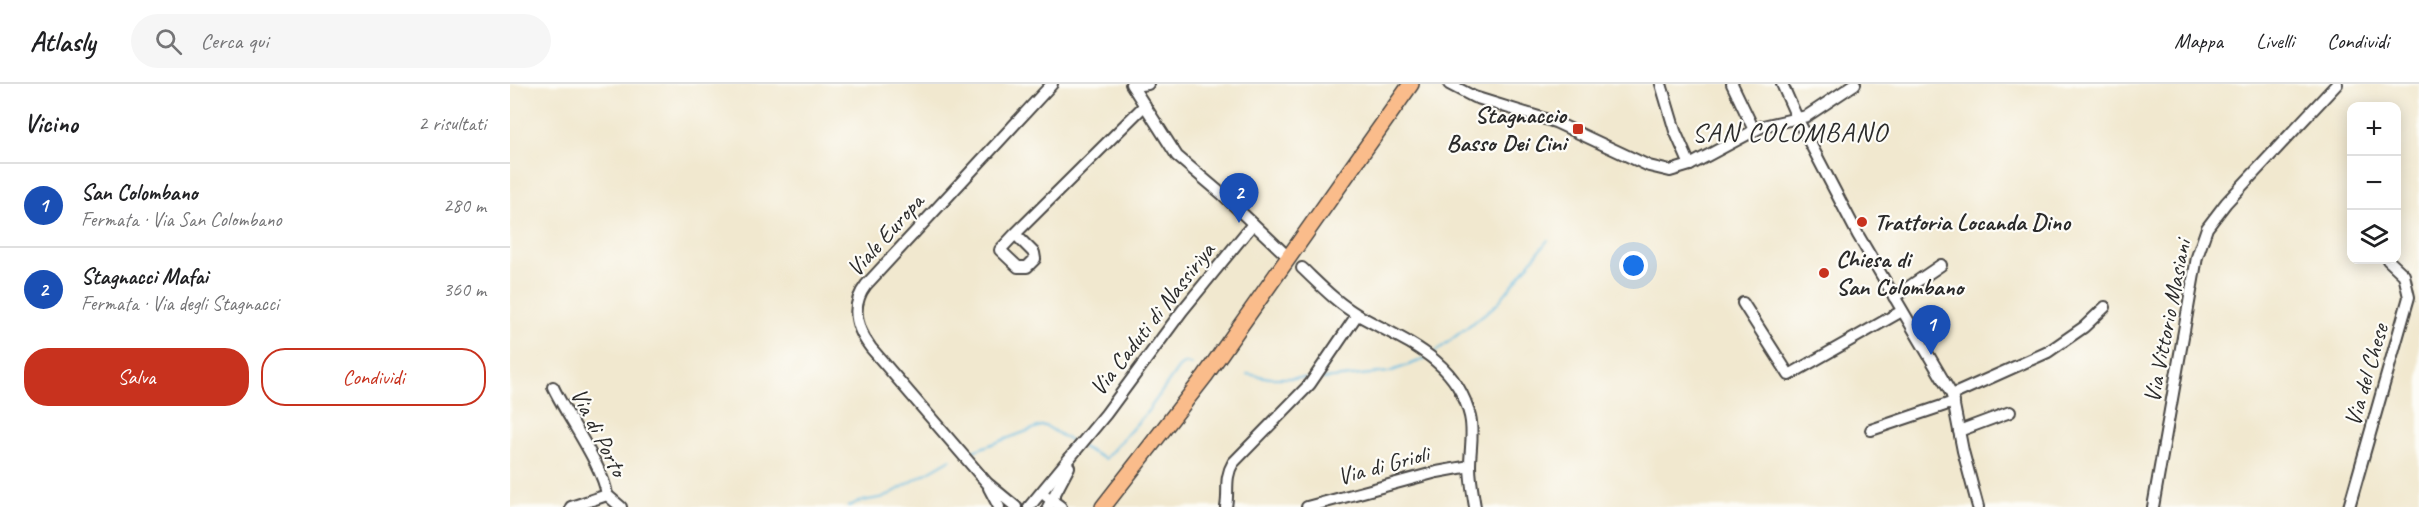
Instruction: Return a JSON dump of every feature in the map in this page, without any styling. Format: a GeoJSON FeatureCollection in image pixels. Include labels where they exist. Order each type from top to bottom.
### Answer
{"type":"FeatureCollection","features":[{"type":"Feature","properties":{"kind":"highway"},"geometry":{"type":"LineString","coordinates":[[1103,507],[1205,376],[1412,84]]}},
{"type":"Feature","properties":{"kind":"highway"},"geometry":{"type":"LineString","coordinates":[[1115,507],[1209,386],[1423,84]]}},
{"type":"Feature","properties":{"kind":"street","name":"Viale Europa"},"geometry":{"type":"LineString","coordinates":[[1016,507],[987,483],[864,338],[856,321],[858,300],[866,285],[1052,84]]}},
{"type":"Feature","properties":{"kind":"street"},"geometry":{"type":"LineString","coordinates":[[1148,84],[1132,85],[1177,156],[1284,252]]}},
{"type":"Feature","properties":{"kind":"street"},"geometry":{"type":"LineString","coordinates":[[1449,84],[1474,97],[1555,122],[1662,170],[1680,170],[1754,130],[1772,123],[1798,120],[1813,113],[1855,84]]}},
{"type":"Feature","properties":{"kind":"street"},"geometry":{"type":"LineString","coordinates":[[1661,84],[1675,131],[1690,165]]}},
{"type":"Feature","properties":{"kind":"street"},"geometry":{"type":"LineString","coordinates":[[1732,84],[1754,130]]}},
{"type":"Feature","properties":{"kind":"street"},"geometry":{"type":"LineString","coordinates":[[1782,84],[1798,120],[1859,236],[1953,399],[1963,451],[1978,507]]}},
{"type":"Feature","properties":{"kind":"street","name":"Via Vittorio Masiani"},"geometry":{"type":"LineString","coordinates":[[2153,507],[2197,257],[2205,235],[2226,203],[2337,84]]}},
{"type":"Feature","properties":{"kind":"street"},"geometry":{"type":"LineString","coordinates":[[1015,234],[1145,105]]}},
{"type":"Feature","properties":{"kind":"street","name":"Via Caduti di Nassiriya"},"geometry":{"type":"LineString","coordinates":[[1051,495],[1084,440],[1182,311],[1253,224]]}},
{"type":"Feature","properties":{"kind":"street","name":"Via del Chese"},"geometry":{"type":"LineString","coordinates":[[2349,507],[2409,297],[2404,274],[2393,264]]}},
{"type":"Feature","properties":{"kind":"street"},"geometry":{"type":"LineString","coordinates":[[1893,297],[1941,265]]}},
{"type":"Feature","properties":{"kind":"street"},"geometry":{"type":"LineString","coordinates":[[1302,268],[1328,293],[1357,315],[1423,350],[1454,380],[1462,394],[1471,421],[1470,466],[1475,507]]}},
{"type":"Feature","properties":{"kind":"street"},"geometry":{"type":"LineString","coordinates":[[1743,303],[1788,375],[1902,311]]}},
{"type":"Feature","properties":{"kind":"street"},"geometry":{"type":"LineString","coordinates":[[1871,430],[1953,399],[2048,352],[2084,327],[2105,307]]}},
{"type":"Feature","properties":{"kind":"street"},"geometry":{"type":"LineString","coordinates":[[1229,504],[1226,483],[1231,465],[1310,384],[1357,315]]}},
{"type":"Feature","properties":{"kind":"street","name":"Via di Porto"},"geometry":{"type":"LineString","coordinates":[[553,387],[591,457],[606,487],[607,495],[621,507]]}},
{"type":"Feature","properties":{"kind":"street"},"geometry":{"type":"LineString","coordinates":[[1959,431],[2010,412]]}},
{"type":"Feature","properties":{"kind":"street","name":"Via di Grioli"},"geometry":{"type":"LineString","coordinates":[[1307,507],[1437,472],[1470,466]]}},
{"type":"Feature","properties":{"kind":"street","name":"Viale Europa"},"geometry":{"type":"LineString","coordinates":[[987,483],[999,507]]}},
{"type":"Feature","properties":{"kind":"street","name":"Via di Porto"},"geometry":{"type":"LineString","coordinates":[[571,507],[607,495]]}},
{"type":"Feature","properties":{"kind":"street"},"geometry":{"type":"LineString","coordinates":[[1029,507],[1040,496],[1051,495],[1061,507]]}},
{"type":"Feature","properties":{"kind":"waterway"},"geometry":{"type":"LineString","coordinates":[[1434,353],[1497,304],[1548,240]]}},
{"type":"Feature","properties":{"kind":"waterway"},"geometry":{"type":"LineString","coordinates":[[1323,379],[1389,372],[1425,359]]}},
{"type":"Feature","properties":{"kind":"waterway"},"geometry":{"type":"LineString","coordinates":[[1082,447],[1105,459],[1148,411],[1179,367],[1185,363],[1192,365]]}},
{"type":"Feature","properties":{"kind":"waterway"},"geometry":{"type":"LineString","coordinates":[[1247,374],[1270,378],[1305,378]]}},
{"type":"Feature","properties":{"kind":"waterway"},"geometry":{"type":"LineString","coordinates":[[973,451],[1041,426],[1046,426],[1077,445]]}},
{"type":"Feature","properties":{"kind":"waterway"},"geometry":{"type":"LineString","coordinates":[[848,507],[857,502],[885,497],[951,459]]}},
{"type":"Feature","properties":{"kind":"place","name":"Stagnaccio Basso Dei Cini"},"geometry":{"type":"Point","coordinates":[1578,129]}},
{"type":"Feature","properties":{"kind":"place","name":"Trattoria Locanda Dino"},"geometry":{"type":"Point","coordinates":[1862,222]}},
{"type":"Feature","properties":{"kind":"place","name":"Stagnacci Mafai"},"geometry":{"type":"Point","coordinates":[1239,223]}},
{"type":"Feature","properties":{"kind":"place","name":"Chiesa di San Colombano"},"geometry":{"type":"Point","coordinates":[1824,273]}},
{"type":"Feature","properties":{"kind":"place","name":"San Colombano"},"geometry":{"type":"Point","coordinates":[1931,355]}},
{"type":"Feature","properties":{"kind":"district","name":"SAN COLOMBANO"},"geometry":{"type":"Point","coordinates":[1790,132]}}]}
